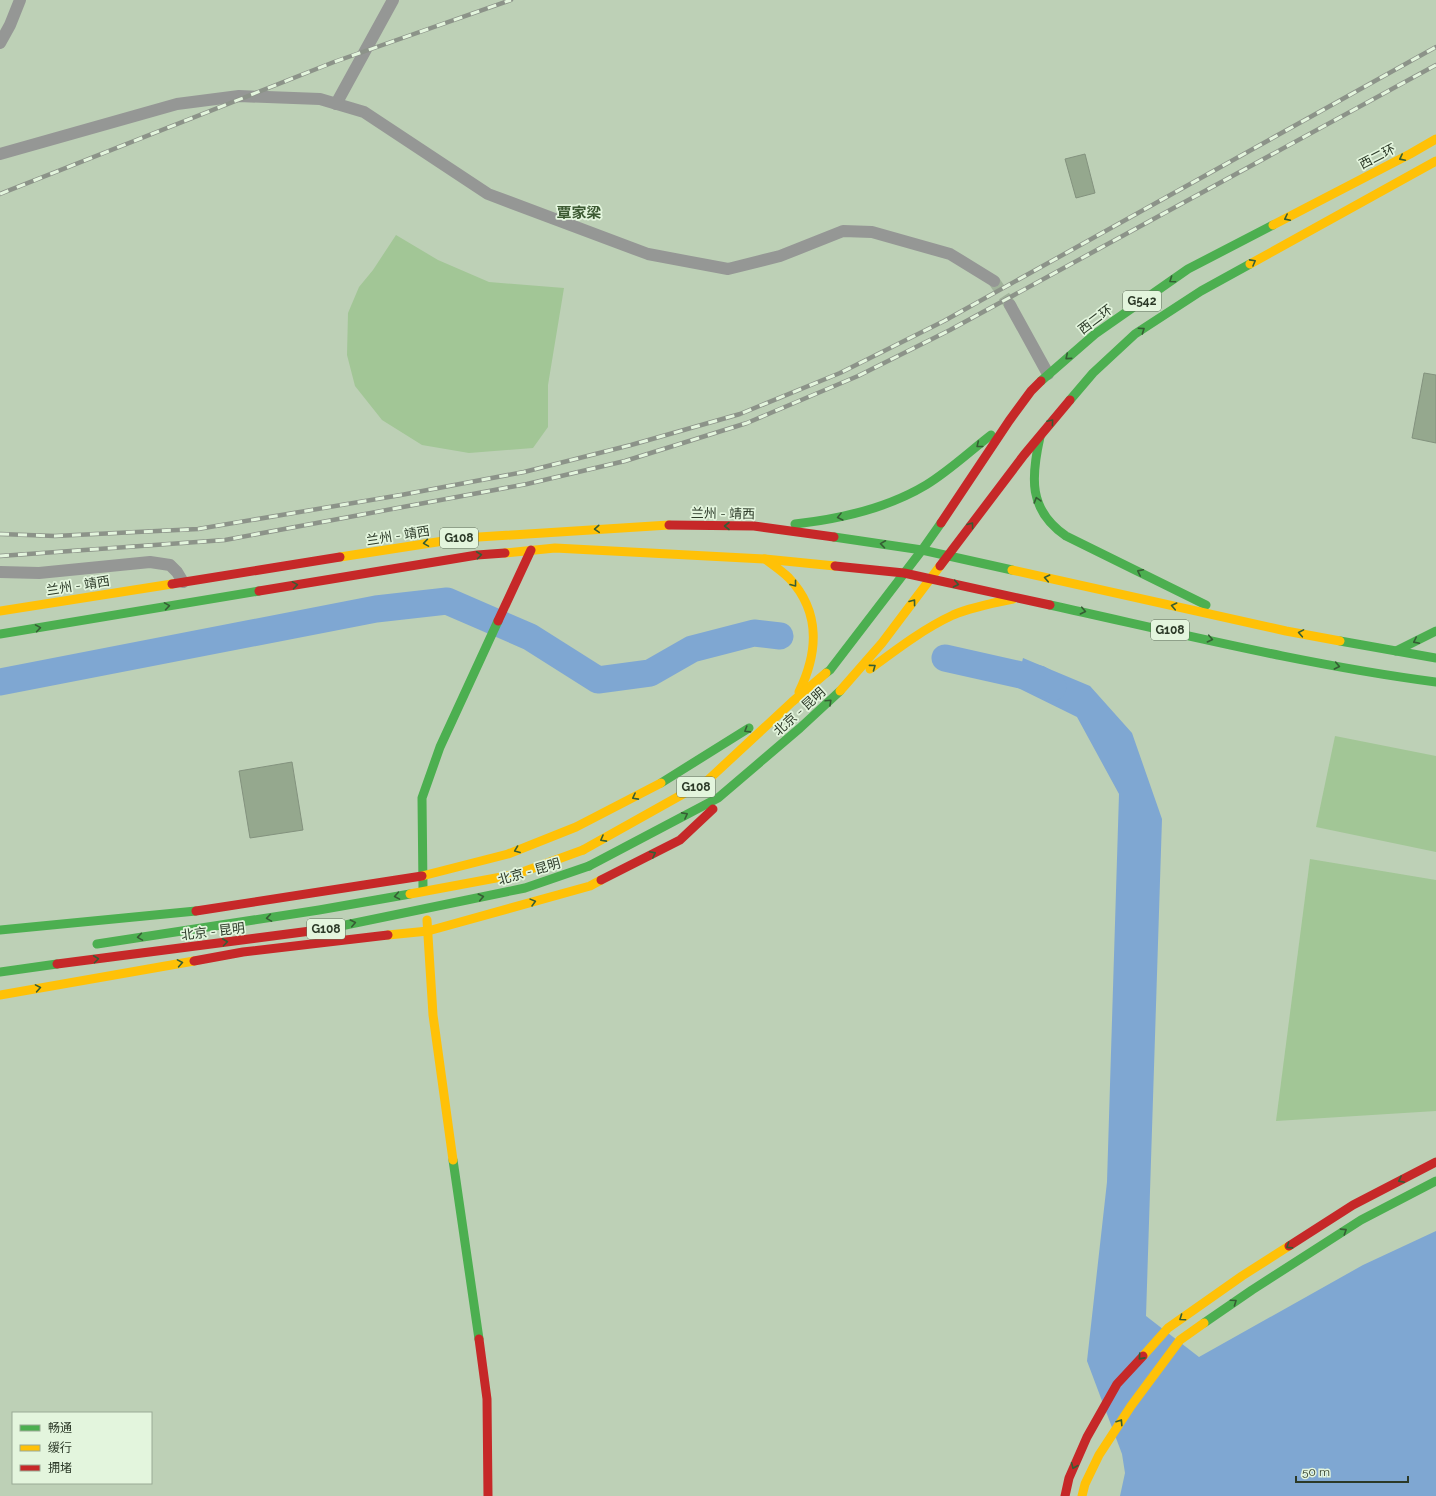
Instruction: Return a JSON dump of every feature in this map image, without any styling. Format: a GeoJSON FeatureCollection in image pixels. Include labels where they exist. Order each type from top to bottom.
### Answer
{"type":"FeatureCollection","features":[{"type":"Feature","properties":{"kind":"main road","name":"西二环"},"geometry":{"type":"LineString","coordinates":[[922,550],[1009,421],[1032,391],[1048,374],[1095,334],[1188,268],[1410,154],[1436,139]]}},
{"type":"Feature","properties":{"kind":"main road","name":"G542"},"geometry":{"type":"LineString","coordinates":[[947,556],[1040,436],[1093,373],[1135,334],[1200,290],[1436,161]]}},
{"type":"Feature","properties":{"kind":"main road"},"geometry":{"type":"LineString","coordinates":[[754,526],[808,523],[854,514],[885,503],[940,476],[1009,421]]}},
{"type":"Feature","properties":{"kind":"main road"},"geometry":{"type":"LineString","coordinates":[[1040,436],[1033,481],[1038,504],[1050,523],[1066,536],[1238,620]]}},
{"type":"Feature","properties":{"kind":"main road","name":"兰州 - 靖西"},"geometry":{"type":"LineString","coordinates":[[0,611],[463,538],[667,525],[754,526],[922,550]]}},
{"type":"Feature","properties":{"kind":"main road","name":"G108"},"geometry":{"type":"LineString","coordinates":[[0,634],[477,555],[555,548],[765,559],[904,573],[1020,597],[1281,655],[1390,676],[1436,682]]}},
{"type":"Feature","properties":{"kind":"main road"},"geometry":{"type":"LineString","coordinates":[[488,1496],[487,1399],[433,1015],[428,931],[422,876],[422,798],[440,747],[477,664],[531,550]]}},
{"type":"Feature","properties":{"kind":"main road","name":"G108"},"geometry":{"type":"LineString","coordinates":[[904,573],[922,550],[1286,631],[1436,658]]}},
{"type":"Feature","properties":{"kind":"main road","name":"北京 - 昆明"},"geometry":{"type":"LineString","coordinates":[[0,972],[324,930],[525,888],[589,866],[718,798],[800,728],[842,690],[882,643],[947,556]]}},
{"type":"Feature","properties":{"kind":"main road"},"geometry":{"type":"LineString","coordinates":[[0,930],[211,910],[422,876],[508,854],[576,828],[669,779],[792,702],[805,681],[811,663],[814,644],[811,619],[808,608],[797,587],[789,578],[765,559]]}},
{"type":"Feature","properties":{"kind":"main road","name":"北京 - 昆明"},"geometry":{"type":"LineString","coordinates":[[87,946],[319,910],[517,874],[583,850],[708,780],[792,702],[830,670],[904,573]]}},
{"type":"Feature","properties":{"kind":"main road"},"geometry":{"type":"LineString","coordinates":[[842,690],[909,641],[941,622],[967,610],[1020,597]]}},
{"type":"Feature","properties":{"kind":"main road"},"geometry":{"type":"LineString","coordinates":[[1396,651],[1436,631]]}},
{"type":"Feature","properties":{"kind":"main road"},"geometry":{"type":"LineString","coordinates":[[0,994],[243,952],[428,931],[590,886],[680,840],[800,728]]}},
{"type":"Feature","properties":{"kind":"main road"},"geometry":{"type":"LineString","coordinates":[[1065,1496],[1069,1478],[1087,1437],[1117,1384],[1168,1328],[1242,1276],[1353,1205],[1436,1162]]}},
{"type":"Feature","properties":{"kind":"main road"},"geometry":{"type":"LineString","coordinates":[[1082,1496],[1085,1484],[1099,1455],[1131,1406],[1180,1340],[1252,1290],[1361,1220],[1436,1181]]}},
{"type":"Feature","properties":{"kind":"street"},"geometry":{"type":"LineString","coordinates":[[0,43],[10,26],[20,0]]}},
{"type":"Feature","properties":{"kind":"street"},"geometry":{"type":"LineString","coordinates":[[336,104],[394,0]]}},
{"type":"Feature","properties":{"kind":"street"},"geometry":{"type":"LineString","coordinates":[[0,154],[177,104],[240,96],[320,99],[364,112],[488,194],[648,254],[728,270],[780,256],[843,231],[872,232],[950,254],[994,281]]}},
{"type":"Feature","properties":{"kind":"street"},"geometry":{"type":"LineString","coordinates":[[1010,305],[1048,374]]}},
{"type":"Feature","properties":{"kind":"street"},"geometry":{"type":"LineString","coordinates":[[0,572],[39,573],[150,562],[170,565],[184,582]]}},
{"type":"Feature","properties":{"kind":"green space"},"geometry":{"type":"Polygon","coordinates":[[[396,235],[438,260],[489,282],[564,288],[548,385],[548,427],[533,448],[469,453],[422,445],[382,420],[355,386],[347,355],[348,313],[359,287],[373,270],[396,235]]]}},
{"type":"Feature","properties":{"kind":"green space"},"geometry":{"type":"Polygon","coordinates":[[[1335,736],[1436,756],[1436,852],[1316,827],[1335,736]]]}},
{"type":"Feature","properties":{"kind":"green space"},"geometry":{"type":"Polygon","coordinates":[[[1310,859],[1436,880],[1436,1111],[1276,1121],[1310,859]]]}},
{"type":"Feature","properties":{"kind":"water"},"geometry":{"type":"Polygon","coordinates":[[[1023,658],[1090,686],[1132,733],[1162,819],[1146,1316],[1199,1357],[1363,1265],[1436,1231],[1436,1496],[1120,1496],[1125,1473],[1122,1454],[1087,1361],[1107,1182],[1119,794],[1077,717],[1016,687],[1023,658]]]}},
{"type":"Feature","properties":{"kind":"building"},"geometry":{"type":"Polygon","coordinates":[[[1085,154],[1095,193],[1076,198],[1065,159],[1085,154]]]}},
{"type":"Feature","properties":{"kind":"building"},"geometry":{"type":"Polygon","coordinates":[[[1424,373],[1436,375],[1436,443],[1412,438],[1424,373]]]}},
{"type":"Feature","properties":{"kind":"building"},"geometry":{"type":"Polygon","coordinates":[[[292,762],[303,830],[250,838],[239,771],[292,762]]]}},
{"type":"Feature","properties":{"kind":"waterway"},"geometry":{"type":"LineString","coordinates":[[0,682],[376,609],[447,601],[530,637],[598,680],[650,673],[692,649],[754,633],[780,636]]}},
{"type":"Feature","properties":{"kind":"waterway"},"geometry":{"type":"LineString","coordinates":[[945,658],[1039,679],[1053,687]]}},
{"type":"Feature","properties":{"kind":"tunnel"},"geometry":{"type":"LineString","coordinates":[[994,281],[1010,305]]}},
{"type":"Feature","properties":{"kind":"railway"},"geometry":{"type":"LineString","coordinates":[[0,194],[334,62],[511,0]]}},
{"type":"Feature","properties":{"kind":"railway"},"geometry":{"type":"LineString","coordinates":[[0,534],[55,536],[198,529],[401,495],[524,472],[631,445],[740,414],[840,373],[944,321],[1436,47]]}},
{"type":"Feature","properties":{"kind":"railway"},"geometry":{"type":"LineString","coordinates":[[0,556],[225,540],[527,484],[625,461],[747,423],[858,376],[950,330],[1436,65]]}},
{"type":"Feature","properties":{"kind":"traffic: fast"},"geometry":{"type":"LineString","coordinates":[[1041,381],[1095,334],[1188,269],[1273,225]]}},
{"type":"Feature","properties":{"kind":"traffic: fast"},"geometry":{"type":"LineString","coordinates":[[1070,400],[1093,373],[1135,334],[1201,291],[1250,264]]}},
{"type":"Feature","properties":{"kind":"traffic: fast"},"geometry":{"type":"LineString","coordinates":[[795,524],[846,516],[895,501],[934,480],[991,435]]}},
{"type":"Feature","properties":{"kind":"traffic: fast"},"geometry":{"type":"LineString","coordinates":[[1040,437],[1035,466],[1035,492],[1045,515],[1054,526],[1066,536],[1206,605]]}},
{"type":"Feature","properties":{"kind":"traffic: fast"},"geometry":{"type":"LineString","coordinates":[[826,673],[830,670],[941,523]]}},
{"type":"Feature","properties":{"kind":"traffic: fast"},"geometry":{"type":"LineString","coordinates":[[834,537],[922,550],[1012,570]]}},
{"type":"Feature","properties":{"kind":"traffic: fast"},"geometry":{"type":"LineString","coordinates":[[0,634],[259,591]]}},
{"type":"Feature","properties":{"kind":"traffic: fast"},"geometry":{"type":"LineString","coordinates":[[1050,605],[1290,658],[1436,682]]}},
{"type":"Feature","properties":{"kind":"traffic: fast"},"geometry":{"type":"LineString","coordinates":[[423,888],[422,798],[440,747],[498,621]]}},
{"type":"Feature","properties":{"kind":"traffic: fast"},"geometry":{"type":"LineString","coordinates":[[1396,651],[1436,631]]}},
{"type":"Feature","properties":{"kind":"traffic: fast"},"geometry":{"type":"LineString","coordinates":[[1340,641],[1436,658]]}},
{"type":"Feature","properties":{"kind":"traffic: fast"},"geometry":{"type":"LineString","coordinates":[[589,866],[718,798],[800,728],[840,691]]}},
{"type":"Feature","properties":{"kind":"traffic: fast"},"geometry":{"type":"LineString","coordinates":[[661,783],[749,728]]}},
{"type":"Feature","properties":{"kind":"traffic: fast"},"geometry":{"type":"LineString","coordinates":[[326,929],[525,888],[589,866]]}},
{"type":"Feature","properties":{"kind":"traffic: fast"},"geometry":{"type":"LineString","coordinates":[[97,944],[319,910],[410,894]]}},
{"type":"Feature","properties":{"kind":"traffic: fast"},"geometry":{"type":"LineString","coordinates":[[0,930],[196,911]]}},
{"type":"Feature","properties":{"kind":"traffic: fast"},"geometry":{"type":"LineString","coordinates":[[0,972],[57,964]]}},
{"type":"Feature","properties":{"kind":"traffic: fast"},"geometry":{"type":"LineString","coordinates":[[453,1160],[479,1339]]}},
{"type":"Feature","properties":{"kind":"traffic: fast"},"geometry":{"type":"LineString","coordinates":[[1204,1323],[1252,1290],[1361,1220],[1436,1181]]}},
{"type":"Feature","properties":{"kind":"traffic: slow"},"geometry":{"type":"LineString","coordinates":[[1273,225],[1436,139]]}},
{"type":"Feature","properties":{"kind":"traffic: slow"},"geometry":{"type":"LineString","coordinates":[[1250,264],[1436,161]]}},
{"type":"Feature","properties":{"kind":"traffic: slow"},"geometry":{"type":"LineString","coordinates":[[340,557],[463,538],[669,525]]}},
{"type":"Feature","properties":{"kind":"traffic: slow"},"geometry":{"type":"LineString","coordinates":[[505,553],[555,548],[765,559],[835,566]]}},
{"type":"Feature","properties":{"kind":"traffic: slow"},"geometry":{"type":"LineString","coordinates":[[765,559],[786,575],[799,591],[807,605],[811,619],[813,648],[810,663],[799,692]]}},
{"type":"Feature","properties":{"kind":"traffic: slow"},"geometry":{"type":"LineString","coordinates":[[840,691],[882,643],[940,566]]}},
{"type":"Feature","properties":{"kind":"traffic: slow"},"geometry":{"type":"LineString","coordinates":[[1012,570],[1286,631],[1340,641]]}},
{"type":"Feature","properties":{"kind":"traffic: slow"},"geometry":{"type":"LineString","coordinates":[[0,611],[172,584]]}},
{"type":"Feature","properties":{"kind":"traffic: slow"},"geometry":{"type":"LineString","coordinates":[[870,669],[921,633],[953,615],[975,607],[1013,599]]}},
{"type":"Feature","properties":{"kind":"traffic: slow"},"geometry":{"type":"LineString","coordinates":[[583,850],[708,780],[792,702],[826,673]]}},
{"type":"Feature","properties":{"kind":"traffic: slow"},"geometry":{"type":"LineString","coordinates":[[422,876],[508,854],[576,827],[661,783]]}},
{"type":"Feature","properties":{"kind":"traffic: slow"},"geometry":{"type":"LineString","coordinates":[[410,894],[517,874],[583,850]]}},
{"type":"Feature","properties":{"kind":"traffic: slow"},"geometry":{"type":"LineString","coordinates":[[388,935],[428,931],[590,886],[601,880]]}},
{"type":"Feature","properties":{"kind":"traffic: slow"},"geometry":{"type":"LineString","coordinates":[[427,920],[433,1015],[453,1160]]}},
{"type":"Feature","properties":{"kind":"traffic: slow"},"geometry":{"type":"LineString","coordinates":[[0,995],[194,961]]}},
{"type":"Feature","properties":{"kind":"traffic: slow"},"geometry":{"type":"LineString","coordinates":[[1143,1356],[1168,1328],[1242,1276],[1289,1246]]}},
{"type":"Feature","properties":{"kind":"traffic: slow"},"geometry":{"type":"LineString","coordinates":[[1082,1496],[1085,1484],[1099,1455],[1131,1406],[1180,1340],[1204,1323]]}},
{"type":"Feature","properties":{"kind":"traffic: jam"},"geometry":{"type":"LineString","coordinates":[[941,523],[1009,421],[1031,391],[1041,381]]}},
{"type":"Feature","properties":{"kind":"traffic: jam"},"geometry":{"type":"LineString","coordinates":[[940,566],[1024,455],[1070,400]]}},
{"type":"Feature","properties":{"kind":"traffic: jam"},"geometry":{"type":"LineString","coordinates":[[669,525],[754,526],[834,537]]}},
{"type":"Feature","properties":{"kind":"traffic: jam"},"geometry":{"type":"LineString","coordinates":[[498,621],[531,550]]}},
{"type":"Feature","properties":{"kind":"traffic: jam"},"geometry":{"type":"LineString","coordinates":[[259,591],[477,555],[505,553]]}},
{"type":"Feature","properties":{"kind":"traffic: jam"},"geometry":{"type":"LineString","coordinates":[[172,584],[340,557]]}},
{"type":"Feature","properties":{"kind":"traffic: jam"},"geometry":{"type":"LineString","coordinates":[[835,566],[904,573],[1050,605]]}},
{"type":"Feature","properties":{"kind":"traffic: jam"},"geometry":{"type":"LineString","coordinates":[[601,880],[680,840],[713,809]]}},
{"type":"Feature","properties":{"kind":"traffic: jam"},"geometry":{"type":"LineString","coordinates":[[196,911],[422,876]]}},
{"type":"Feature","properties":{"kind":"traffic: jam"},"geometry":{"type":"LineString","coordinates":[[57,964],[326,929]]}},
{"type":"Feature","properties":{"kind":"traffic: jam"},"geometry":{"type":"LineString","coordinates":[[194,961],[243,952],[388,935]]}},
{"type":"Feature","properties":{"kind":"traffic: jam"},"geometry":{"type":"LineString","coordinates":[[1289,1246],[1353,1205],[1436,1162]]}},
{"type":"Feature","properties":{"kind":"traffic: jam"},"geometry":{"type":"LineString","coordinates":[[479,1339],[487,1399],[488,1496]]}},
{"type":"Feature","properties":{"kind":"traffic: jam"},"geometry":{"type":"LineString","coordinates":[[1065,1496],[1069,1478],[1087,1437],[1117,1384],[1143,1356]]}},
{"type":"Feature","properties":{"kind":"district","name":"覃家梁"},"geometry":{"type":"Point","coordinates":[579,213]}}]}
